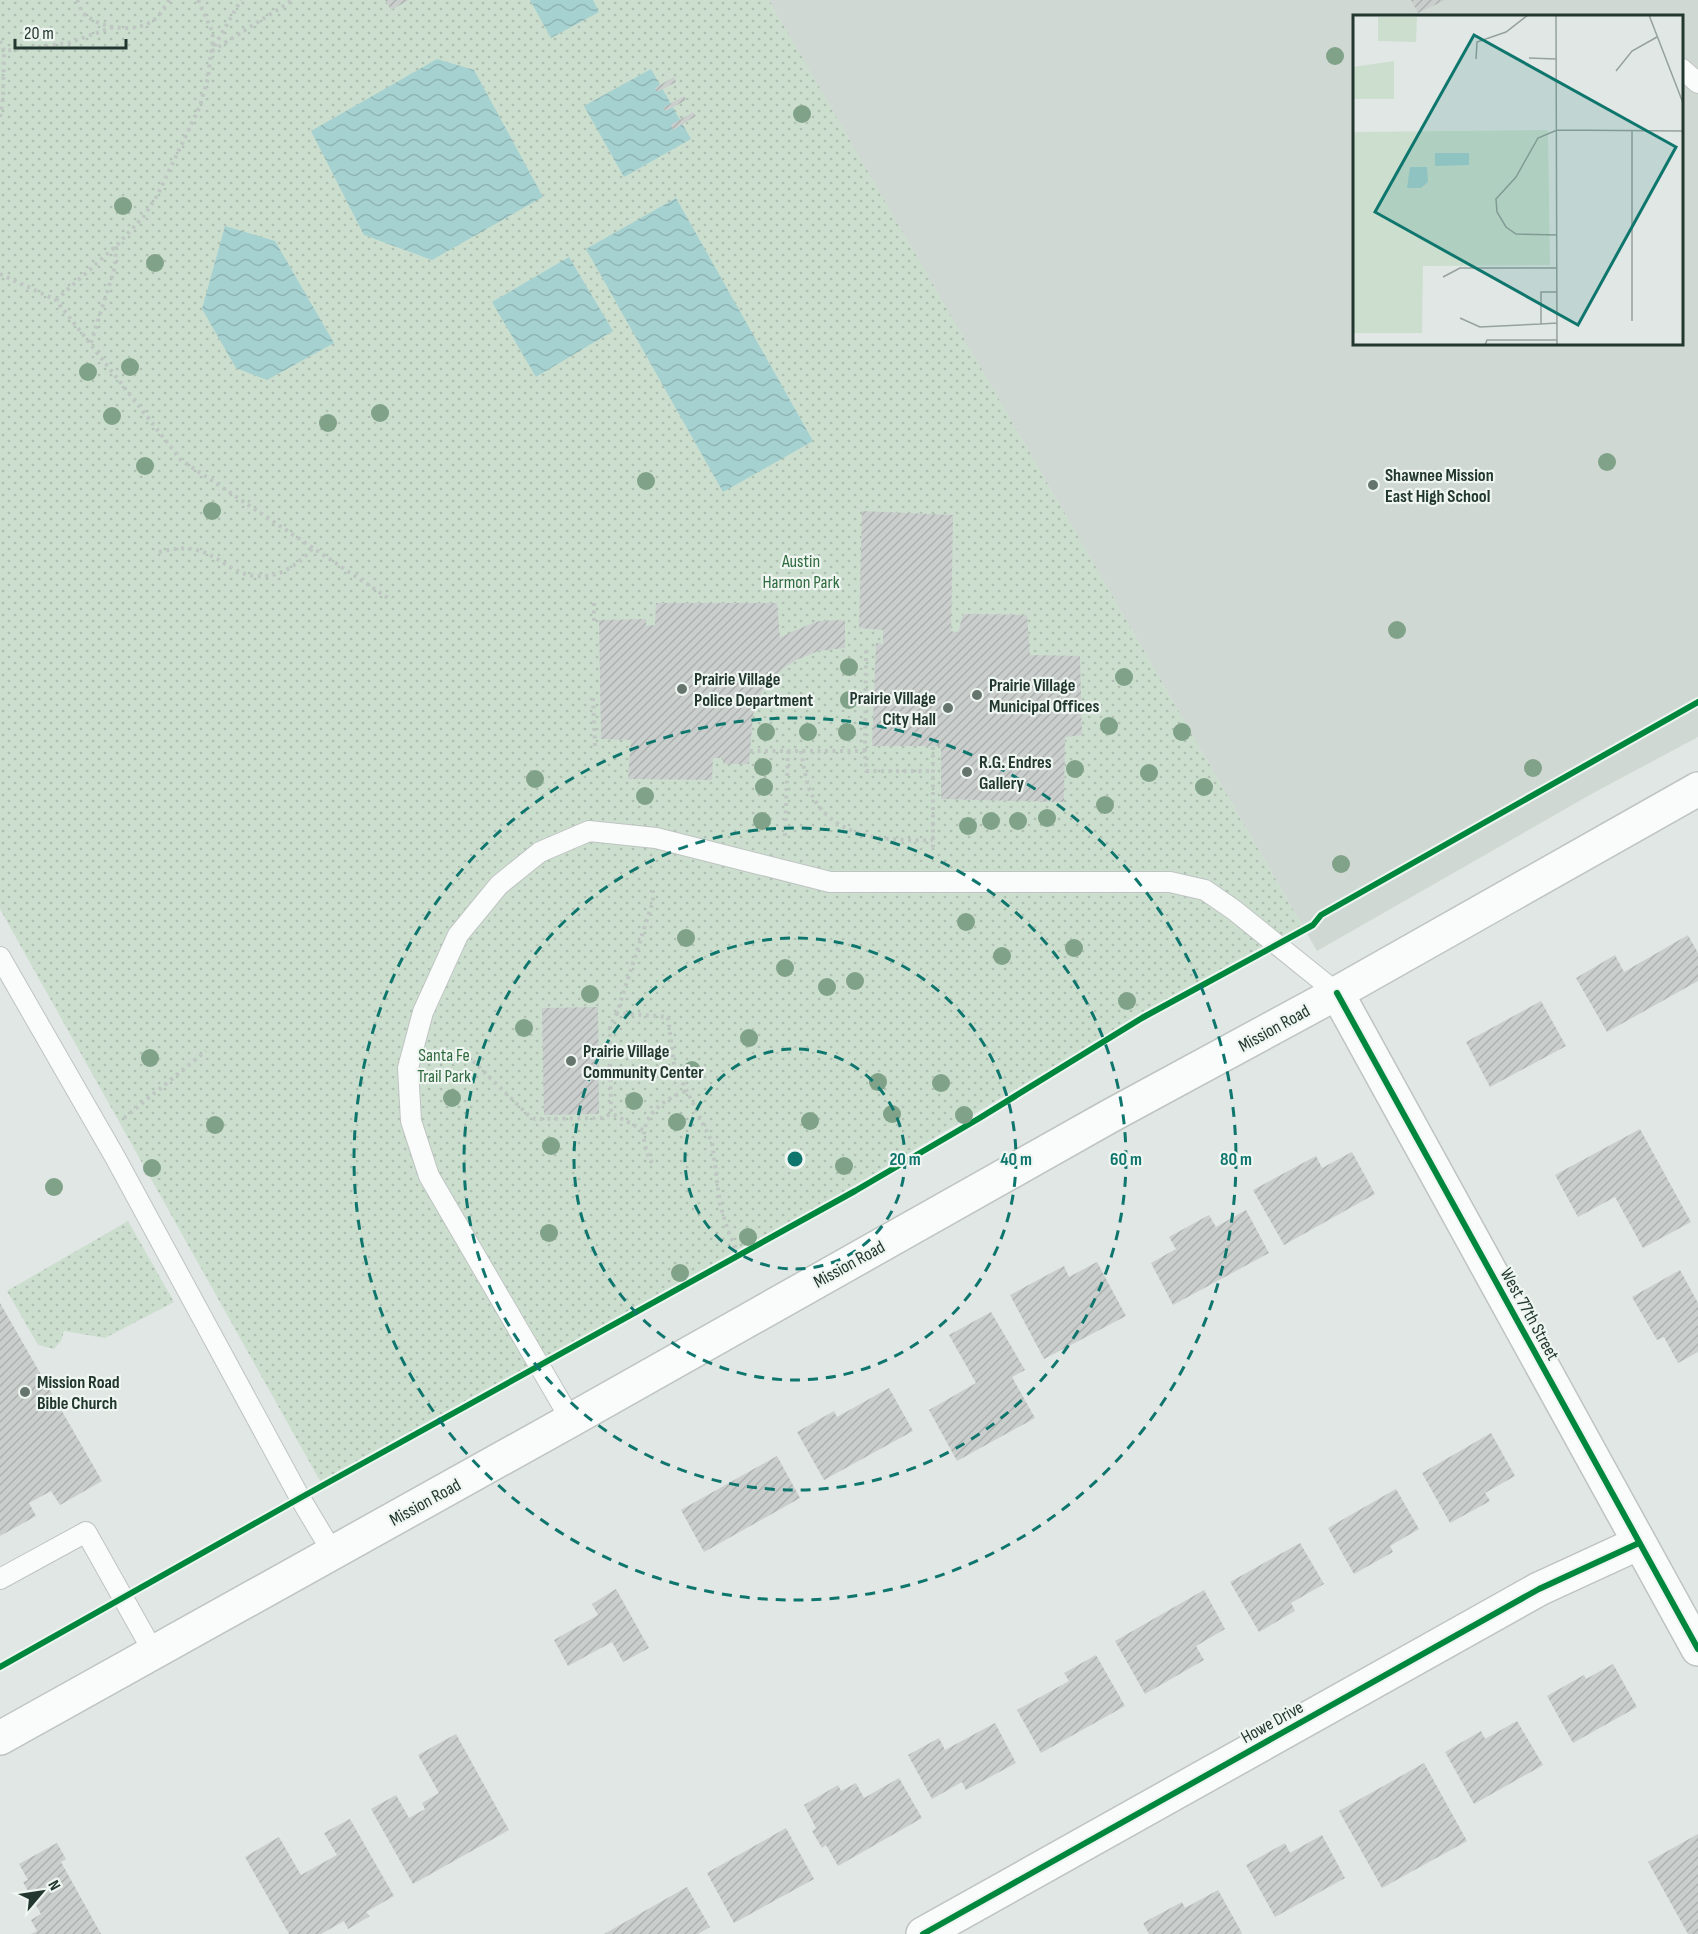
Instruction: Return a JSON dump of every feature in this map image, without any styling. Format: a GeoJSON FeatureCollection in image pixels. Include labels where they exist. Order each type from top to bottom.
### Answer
{"type":"FeatureCollection","features":[{"type":"Feature","properties":{"kind":"main road","name":"Mission Road"},"geometry":{"type":"LineString","coordinates":[[0,1738],[572,1420],[1110,1116],[1337,993],[1698,789]]}},
{"type":"Feature","properties":{"kind":"main road","name":"West 77th Street"},"geometry":{"type":"LineString","coordinates":[[1337,993],[1698,1649]]}},
{"type":"Feature","properties":{"kind":"main road","name":"Howe Drive"},"geometry":{"type":"LineString","coordinates":[[923,1934],[1539,1589],[1639,1543]]}},
{"type":"Feature","properties":{"kind":"lane"},"geometry":{"type":"LineString","coordinates":[[1683,70],[1698,83]]}},
{"type":"Feature","properties":{"kind":"lane"},"geometry":{"type":"LineString","coordinates":[[572,1420],[429,1176],[411,1121],[408,1068],[423,1012],[458,935],[499,885],[540,852],[589,831],[662,840],[830,882],[1170,882],[1205,890],[1234,910],[1337,993]]}},
{"type":"Feature","properties":{"kind":"lane"},"geometry":{"type":"LineString","coordinates":[[0,957],[116,1157],[300,1498],[333,1553]]}},
{"type":"Feature","properties":{"kind":"lane"},"geometry":{"type":"LineString","coordinates":[[0,1579],[86,1532],[154,1653]]}},
{"type":"Feature","properties":{"kind":"path"},"geometry":{"type":"LineString","coordinates":[[77,0],[82,11],[96,22],[113,27],[136,27],[154,20],[169,0]]}},
{"type":"Feature","properties":{"kind":"path"},"geometry":{"type":"LineString","coordinates":[[56,300],[116,246],[144,216],[158,194],[200,106],[208,78],[213,33],[198,0]]}},
{"type":"Feature","properties":{"kind":"path"},"geometry":{"type":"LineString","coordinates":[[211,52],[241,0]]}},
{"type":"Feature","properties":{"kind":"path"},"geometry":{"type":"LineString","coordinates":[[211,52],[293,0]]}},
{"type":"Feature","properties":{"kind":"path"},"geometry":{"type":"LineString","coordinates":[[4,51],[68,43],[113,27]]}},
{"type":"Feature","properties":{"kind":"path"},"geometry":{"type":"LineString","coordinates":[[0,41],[4,51],[3,99],[0,117]]}},
{"type":"Feature","properties":{"kind":"path"},"geometry":{"type":"LineString","coordinates":[[90,344],[115,267],[116,246]]}},
{"type":"Feature","properties":{"kind":"path"},"geometry":{"type":"LineString","coordinates":[[0,274],[56,300],[181,460],[391,600]]}},
{"type":"Feature","properties":{"kind":"path"},"geometry":{"type":"LineString","coordinates":[[159,552],[178,549],[198,550],[243,573],[260,576],[281,573],[292,568],[313,548]]}},
{"type":"Feature","properties":{"kind":"path"},"geometry":{"type":"LineString","coordinates":[[594,602],[594,621]]}},
{"type":"Feature","properties":{"kind":"path"},"geometry":{"type":"LineString","coordinates":[[866,646],[866,771],[933,771]]}},
{"type":"Feature","properties":{"kind":"path"},"geometry":{"type":"LineString","coordinates":[[593,698],[595,746]]}},
{"type":"Feature","properties":{"kind":"path"},"geometry":{"type":"LineString","coordinates":[[933,747],[933,852]]}},
{"type":"Feature","properties":{"kind":"path"},"geometry":{"type":"LineString","coordinates":[[750,751],[865,752]]}},
{"type":"Feature","properties":{"kind":"path"},"geometry":{"type":"LineString","coordinates":[[785,836],[788,751]]}},
{"type":"Feature","properties":{"kind":"path"},"geometry":{"type":"LineString","coordinates":[[801,751],[809,788],[817,802],[839,824],[852,831],[877,838],[933,840]]}},
{"type":"Feature","properties":{"kind":"path"},"geometry":{"type":"LineString","coordinates":[[611,1113],[610,1026],[653,901],[652,890]]}},
{"type":"Feature","properties":{"kind":"path"},"geometry":{"type":"LineString","coordinates":[[616,1013],[668,1017],[674,1065],[712,1142],[720,1204],[728,1231],[739,1255]]}},
{"type":"Feature","properties":{"kind":"path"},"geometry":{"type":"LineString","coordinates":[[119,1122],[206,1051]]}},
{"type":"Feature","properties":{"kind":"path"},"geometry":{"type":"LineString","coordinates":[[473,1061],[527,1114],[535,1119],[604,1118],[611,1113]]}},
{"type":"Feature","properties":{"kind":"path"},"geometry":{"type":"LineString","coordinates":[[652,1162],[645,1146],[647,1119],[663,1101],[686,1091]]}},
{"type":"Feature","properties":{"kind":"path"},"geometry":{"type":"LineString","coordinates":[[611,1113],[645,1131]]}},
{"type":"Feature","properties":{"kind":"path"},"geometry":{"type":"LineString","coordinates":[[729,1260],[749,1249]]}},
{"type":"Feature","properties":{"kind":"shaded area","name":"Shawnee Mission East High School"},"geometry":{"type":"Polygon","coordinates":[[[768,0],[1698,0],[1698,737],[1595,792],[1317,951],[768,0]]]}},
{"type":"Feature","properties":{"kind":"green space"},"geometry":{"type":"Polygon","coordinates":[[[0,0],[769,0],[1302,925],[1246,959],[1066,1059],[656,1304],[324,1488],[0,909],[0,0]]]}},
{"type":"Feature","properties":{"kind":"green space"},"geometry":{"type":"Polygon","coordinates":[[[128,1221],[174,1302],[105,1338],[64,1331],[61,1341],[54,1349],[38,1345],[7,1291],[128,1221]]]}},
{"type":"Feature","properties":{"kind":"water"},"geometry":{"type":"Polygon","coordinates":[[[530,0],[593,0],[599,12],[551,38],[530,0]]]}},
{"type":"Feature","properties":{"kind":"water"},"geometry":{"type":"Polygon","coordinates":[[[437,59],[474,70],[543,197],[432,260],[364,235],[311,131],[437,59]]]}},
{"type":"Feature","properties":{"kind":"water"},"geometry":{"type":"Polygon","coordinates":[[[651,69],[691,139],[624,177],[584,106],[651,69]]]}},
{"type":"Feature","properties":{"kind":"water"},"geometry":{"type":"Polygon","coordinates":[[[676,198],[813,441],[723,492],[586,249],[676,198]]]}},
{"type":"Feature","properties":{"kind":"water"},"geometry":{"type":"Polygon","coordinates":[[[225,226],[275,241],[334,343],[267,380],[236,368],[202,309],[225,226]]]}},
{"type":"Feature","properties":{"kind":"water"},"geometry":{"type":"Polygon","coordinates":[[[569,257],[613,331],[536,377],[492,302],[569,257]]]}},
{"type":"Feature","properties":{"kind":"building"},"geometry":{"type":"Polygon","coordinates":[[[385,0],[409,0],[391,10],[385,0]]]}},
{"type":"Feature","properties":{"kind":"building"},"geometry":{"type":"Polygon","coordinates":[[[1411,0],[1445,0],[1418,13],[1411,0]]]}},
{"type":"Feature","properties":{"kind":"building"},"geometry":{"type":"Polygon","coordinates":[[[674,77],[676,82],[657,92],[655,88],[674,77]]]}},
{"type":"Feature","properties":{"kind":"building"},"geometry":{"type":"Polygon","coordinates":[[[684,96],[686,100],[666,111],[663,108],[684,96]]]}},
{"type":"Feature","properties":{"kind":"building"},"geometry":{"type":"Polygon","coordinates":[[[693,112],[696,116],[673,130],[671,125],[693,112]]]}},
{"type":"Feature","properties":{"kind":"building","name":"Prairie Village Municipal Offices"},"geometry":{"type":"Polygon","coordinates":[[[862,511],[953,515],[951,631],[958,633],[963,614],[1027,615],[1030,655],[1080,656],[1082,735],[1065,737],[1064,802],[941,799],[941,746],[872,746],[876,643],[883,644],[883,630],[859,628],[862,511]]]}},
{"type":"Feature","properties":{"kind":"building","name":"Prairie Village Police Department"},"geometry":{"type":"Polygon","coordinates":[[[656,603],[777,603],[780,638],[819,621],[845,620],[845,648],[818,651],[796,660],[767,684],[753,715],[749,764],[723,764],[723,758],[713,758],[712,780],[628,779],[631,740],[601,739],[599,620],[646,619],[646,626],[655,625],[656,603]]]}},
{"type":"Feature","properties":{"kind":"building"},"geometry":{"type":"Polygon","coordinates":[[[1688,935],[1698,953],[1698,981],[1607,1032],[1576,978],[1615,955],[1624,972],[1688,935]]]}},
{"type":"Feature","properties":{"kind":"building"},"geometry":{"type":"Polygon","coordinates":[[[1541,1001],[1566,1046],[1490,1087],[1466,1042],[1541,1001]]]}},
{"type":"Feature","properties":{"kind":"building","name":"Prairie Village Community Center"},"geometry":{"type":"Polygon","coordinates":[[[598,1007],[599,1114],[544,1115],[542,1008],[598,1007]]]}},
{"type":"Feature","properties":{"kind":"building"},"geometry":{"type":"Polygon","coordinates":[[[1640,1129],[1691,1222],[1643,1248],[1615,1197],[1578,1217],[1555,1175],[1640,1129]]]}},
{"type":"Feature","properties":{"kind":"building"},"geometry":{"type":"Polygon","coordinates":[[[1352,1152],[1375,1194],[1284,1245],[1253,1190],[1316,1156],[1322,1168],[1352,1152]]]}},
{"type":"Feature","properties":{"kind":"building"},"geometry":{"type":"Polygon","coordinates":[[[1246,1210],[1269,1253],[1173,1305],[1151,1263],[1176,1249],[1169,1237],[1209,1215],[1216,1227],[1246,1210]]]}},
{"type":"Feature","properties":{"kind":"building"},"geometry":{"type":"Polygon","coordinates":[[[1097,1262],[1126,1316],[1044,1359],[1010,1295],[1064,1266],[1069,1277],[1097,1262]]]}},
{"type":"Feature","properties":{"kind":"building"},"geometry":{"type":"Polygon","coordinates":[[[1680,1270],[1698,1303],[1698,1352],[1678,1363],[1664,1337],[1657,1340],[1632,1297],[1680,1270]]]}},
{"type":"Feature","properties":{"kind":"building","name":"Mission Road Bible Church"},"geometry":{"type":"Polygon","coordinates":[[[0,1303],[102,1481],[60,1505],[51,1491],[29,1503],[36,1516],[0,1536],[0,1303]]]}},
{"type":"Feature","properties":{"kind":"building"},"geometry":{"type":"Polygon","coordinates":[[[991,1312],[1025,1370],[1012,1377],[1035,1418],[957,1461],[929,1410],[976,1383],[949,1335],[991,1312]]]}},
{"type":"Feature","properties":{"kind":"building"},"geometry":{"type":"Polygon","coordinates":[[[889,1388],[913,1431],[824,1480],[797,1432],[834,1411],[837,1417],[889,1388]]]}},
{"type":"Feature","properties":{"kind":"building"},"geometry":{"type":"Polygon","coordinates":[[[1491,1433],[1515,1476],[1485,1493],[1490,1501],[1450,1523],[1422,1473],[1491,1433]]]}},
{"type":"Feature","properties":{"kind":"building"},"geometry":{"type":"Polygon","coordinates":[[[777,1456],[800,1498],[704,1552],[681,1510],[777,1456]]]}},
{"type":"Feature","properties":{"kind":"building"},"geometry":{"type":"Polygon","coordinates":[[[1396,1489],[1419,1529],[1390,1546],[1393,1552],[1354,1574],[1328,1528],[1396,1489]]]}},
{"type":"Feature","properties":{"kind":"building"},"geometry":{"type":"Polygon","coordinates":[[[1300,1543],[1324,1584],[1291,1603],[1295,1611],[1259,1632],[1230,1582],[1300,1543]]]}},
{"type":"Feature","properties":{"kind":"building"},"geometry":{"type":"Polygon","coordinates":[[[616,1589],[649,1648],[623,1662],[612,1642],[568,1666],[554,1640],[598,1615],[592,1604],[616,1589]]]}},
{"type":"Feature","properties":{"kind":"building"},"geometry":{"type":"Polygon","coordinates":[[[1204,1590],[1225,1629],[1196,1646],[1204,1660],[1145,1694],[1115,1641],[1204,1590]]]}},
{"type":"Feature","properties":{"kind":"building"},"geometry":{"type":"Polygon","coordinates":[[[1096,1655],[1125,1706],[1041,1753],[1017,1710],[1069,1681],[1064,1673],[1096,1655]]]}},
{"type":"Feature","properties":{"kind":"building"},"geometry":{"type":"Polygon","coordinates":[[[1613,1664],[1637,1707],[1573,1743],[1547,1696],[1584,1675],[1586,1679],[1613,1664]]]}},
{"type":"Feature","properties":{"kind":"building"},"geometry":{"type":"Polygon","coordinates":[[[1517,1721],[1543,1765],[1474,1804],[1445,1752],[1481,1731],[1485,1739],[1517,1721]]]}},
{"type":"Feature","properties":{"kind":"building"},"geometry":{"type":"Polygon","coordinates":[[[995,1723],[1016,1763],[966,1790],[962,1782],[932,1799],[908,1755],[939,1738],[945,1750],[995,1723]]]}},
{"type":"Feature","properties":{"kind":"building"},"geometry":{"type":"Polygon","coordinates":[[[456,1734],[509,1830],[413,1884],[371,1809],[396,1795],[409,1818],[425,1809],[422,1803],[439,1793],[418,1755],[456,1734]]]}},
{"type":"Feature","properties":{"kind":"building"},"geometry":{"type":"Polygon","coordinates":[[[1424,1763],[1467,1841],[1382,1888],[1339,1811],[1424,1763]]]}},
{"type":"Feature","properties":{"kind":"building"},"geometry":{"type":"Polygon","coordinates":[[[899,1778],[922,1818],[838,1866],[826,1845],[822,1848],[812,1831],[816,1828],[804,1805],[838,1785],[841,1791],[856,1783],[864,1798],[899,1778]]]}},
{"type":"Feature","properties":{"kind":"building"},"geometry":{"type":"Polygon","coordinates":[[[350,1819],[394,1896],[366,1912],[370,1916],[348,1929],[344,1921],[321,1934],[289,1934],[245,1857],[279,1837],[301,1875],[337,1855],[324,1833],[350,1819]]]}},
{"type":"Feature","properties":{"kind":"building"},"geometry":{"type":"Polygon","coordinates":[[[786,1828],[814,1879],[734,1923],[707,1873],[786,1828]]]}},
{"type":"Feature","properties":{"kind":"building"},"geometry":{"type":"Polygon","coordinates":[[[1698,1834],[1698,1934],[1688,1934],[1648,1862],[1698,1834]]]}},
{"type":"Feature","properties":{"kind":"building"},"geometry":{"type":"Polygon","coordinates":[[[1322,1835],[1345,1878],[1275,1917],[1246,1865],[1285,1843],[1290,1853],[1322,1835]]]}},
{"type":"Feature","properties":{"kind":"building"},"geometry":{"type":"Polygon","coordinates":[[[57,1843],[66,1859],[61,1862],[101,1934],[31,1934],[37,1931],[31,1920],[41,1914],[23,1882],[28,1880],[19,1864],[57,1843]]]}},
{"type":"Feature","properties":{"kind":"building"},"geometry":{"type":"Polygon","coordinates":[[[687,1887],[710,1927],[698,1934],[604,1934],[687,1887]]]}},
{"type":"Feature","properties":{"kind":"building"},"geometry":{"type":"Polygon","coordinates":[[[1218,1890],[1241,1934],[1149,1934],[1143,1923],[1182,1902],[1185,1908],[1218,1890]]]}},
{"type":"Feature","properties":{"kind":"cycle path"},"geometry":{"type":"LineString","coordinates":[[0,1667],[855,1191],[978,1119],[1142,1018],[1313,925],[1321,915],[1698,702]]}},
{"type":"Feature","properties":{"kind":"cycle path"},"geometry":{"type":"LineString","coordinates":[[1337,993],[1698,1649]]}},
{"type":"Feature","properties":{"kind":"cycle path"},"geometry":{"type":"LineString","coordinates":[[923,1934],[1539,1589],[1639,1543]]}},
{"type":"Feature","properties":{"kind":"place","name":"Shawnee Mission East High School"},"geometry":{"type":"Point","coordinates":[1373,485]}},
{"type":"Feature","properties":{"kind":"place","name":"Prairie Village Police Department"},"geometry":{"type":"Point","coordinates":[682,689]}},
{"type":"Feature","properties":{"kind":"place","name":"Prairie Village Municipal Offices"},"geometry":{"type":"Point","coordinates":[977,695]}},
{"type":"Feature","properties":{"kind":"place","name":"Prairie Village City Hall"},"geometry":{"type":"Point","coordinates":[948,708]}},
{"type":"Feature","properties":{"kind":"place","name":"R.G. Endres Gallery"},"geometry":{"type":"Point","coordinates":[967,772]}},
{"type":"Feature","properties":{"kind":"place","name":"Prairie Village Community Center"},"geometry":{"type":"Point","coordinates":[571,1061]}},
{"type":"Feature","properties":{"kind":"place","name":"Mission Road Bible Church"},"geometry":{"type":"Point","coordinates":[25,1392]}},
{"type":"Feature","properties":{"kind":"park label","name":"Austin Harmon Park"},"geometry":{"type":"Point","coordinates":[801,571]}},
{"type":"Feature","properties":{"kind":"park label","name":"Santa Fe Trail Park"},"geometry":{"type":"Point","coordinates":[444,1065]}}]}
